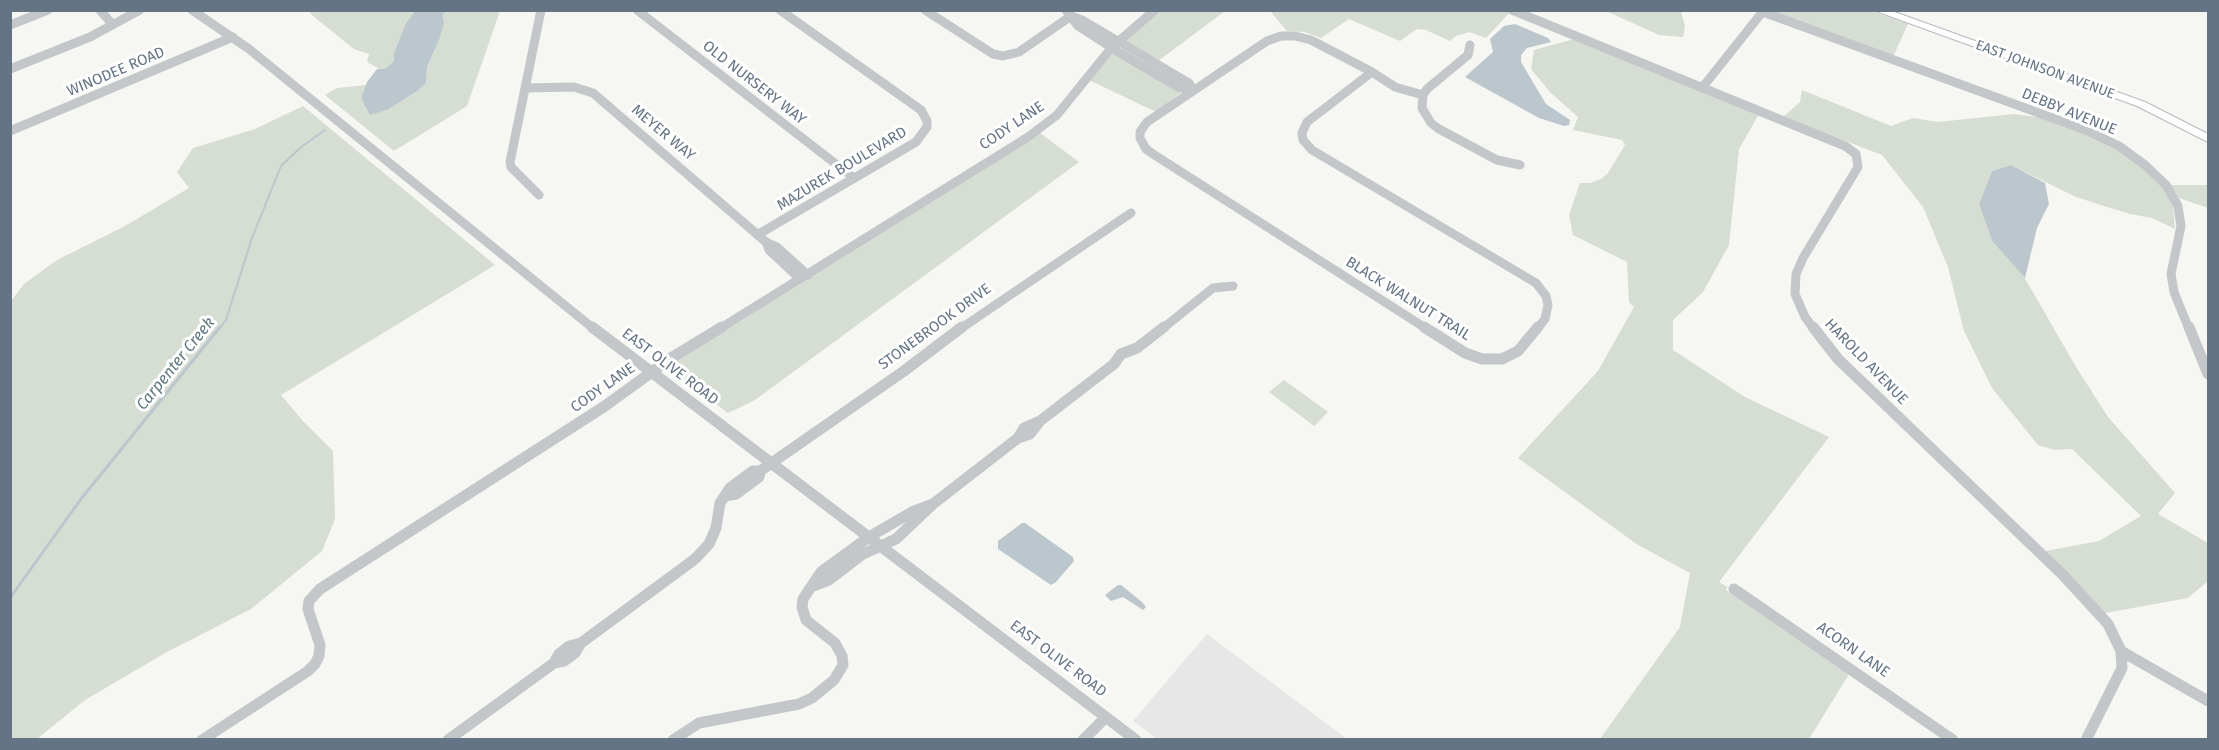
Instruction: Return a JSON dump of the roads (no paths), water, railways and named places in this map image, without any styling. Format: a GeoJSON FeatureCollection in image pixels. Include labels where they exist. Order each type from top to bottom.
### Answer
{"type":"FeatureCollection","features":[{"type":"Feature","properties":{"kind":"main road","name":"EAST JOHNSON AVENUE"},"geometry":{"type":"LineString","coordinates":[[1878,10],[2141,104],[2208,138]]}},
{"type":"Feature","properties":{"kind":"street"},"geometry":{"type":"LineString","coordinates":[[10,25],[48,10]]}},
{"type":"Feature","properties":{"kind":"street"},"geometry":{"type":"LineString","coordinates":[[100,10],[112,24]]}},
{"type":"Feature","properties":{"kind":"street"},"geometry":{"type":"LineString","coordinates":[[10,69],[90,37],[140,10]]}},
{"type":"Feature","properties":{"kind":"street","name":"EAST OLIVE ROAD"},"geometry":{"type":"LineString","coordinates":[[192,10],[232,37],[581,319],[1136,740]]}},
{"type":"Feature","properties":{"kind":"street"},"geometry":{"type":"LineString","coordinates":[[539,195],[511,167],[510,162],[541,10]]}},
{"type":"Feature","properties":{"kind":"street","name":"OLD NURSERY WAY"},"geometry":{"type":"LineString","coordinates":[[637,10],[854,178]]}},
{"type":"Feature","properties":{"kind":"street","name":"MAZUREK BOULEVARD"},"geometry":{"type":"LineString","coordinates":[[757,235],[921,138],[927,127],[925,115],[780,10]]}},
{"type":"Feature","properties":{"kind":"street"},"geometry":{"type":"LineString","coordinates":[[925,10],[993,54],[1003,57],[1019,52],[1069,13],[1078,26],[1115,44],[1178,87],[1193,90]]}},
{"type":"Feature","properties":{"kind":"street","name":"CODY LANE"},"geometry":{"type":"LineString","coordinates":[[202,740],[308,671],[315,664],[319,656],[320,645],[308,609],[309,602],[320,589],[605,406],[651,372],[1044,126],[1068,102],[1115,44],[1155,10]]}},
{"type":"Feature","properties":{"kind":"street","name":"HAROLD AVENUE"},"geometry":{"type":"LineString","coordinates":[[1512,10],[1845,146],[1856,154],[1858,167],[1803,258],[1796,274],[1795,294],[1804,317],[1838,359],[2063,575],[2108,624],[2121,651]]}},
{"type":"Feature","properties":{"kind":"street"},"geometry":{"type":"LineString","coordinates":[[1702,88],[1763,11]]}},
{"type":"Feature","properties":{"kind":"street","name":"DEBBY AVENUE"},"geometry":{"type":"LineString","coordinates":[[1763,11],[2088,131],[2119,147],[2145,165],[2166,185],[2178,206],[2181,226],[2171,274],[2174,292],[2208,374]]}},
{"type":"Feature","properties":{"kind":"street","name":"BLACK WALNUT TRAIL"},"geometry":{"type":"LineString","coordinates":[[1372,72],[1307,122],[1302,133],[1303,140],[1312,150],[1536,283],[1546,296],[1548,312],[1545,320],[1511,356],[1492,360],[1465,353],[1146,149],[1140,138],[1143,127],[1193,90],[1267,41],[1281,36],[1295,36],[1311,40],[1372,72],[1395,87],[1423,95]]}},
{"type":"Feature","properties":{"kind":"street","name":"WINODEE ROAD"},"geometry":{"type":"LineString","coordinates":[[10,131],[232,37]]}},
{"type":"Feature","properties":{"kind":"street"},"geometry":{"type":"LineString","coordinates":[[1470,45],[1468,55],[1423,95],[1421,102],[1425,115],[1439,129],[1497,160],[1520,165]]}},
{"type":"Feature","properties":{"kind":"street","name":"MEYER WAY"},"geometry":{"type":"LineString","coordinates":[[525,88],[574,87],[592,93],[766,242],[768,250],[804,277]]}},
{"type":"Feature","properties":{"kind":"street","name":"STONEBROOK DRIVE"},"geometry":{"type":"LineString","coordinates":[[448,740],[554,663],[564,661],[575,652],[581,643],[695,559],[709,544],[716,528],[720,503],[725,496],[736,494],[759,477],[760,471],[904,371],[954,332],[1131,213]]}},
{"type":"Feature","properties":{"kind":"street"},"geometry":{"type":"LineString","coordinates":[[813,586],[830,580],[863,554],[896,539],[933,504],[1018,438],[1030,434],[1040,421],[1114,364],[1128,359],[1137,348],[1213,288],[1233,286]]}},
{"type":"Feature","properties":{"kind":"street"},"geometry":{"type":"LineString","coordinates":[[673,740],[685,729],[699,723],[799,704],[812,698],[834,680],[843,665],[840,648],[806,620],[803,614],[803,599],[821,572],[869,537],[912,512],[933,504]]}},
{"type":"Feature","properties":{"kind":"street","name":"ACORN LANE"},"geometry":{"type":"LineString","coordinates":[[1734,589],[1953,740]]}},
{"type":"Feature","properties":{"kind":"street"},"geometry":{"type":"LineString","coordinates":[[2121,651],[2208,701]]}},
{"type":"Feature","properties":{"kind":"street"},"geometry":{"type":"LineString","coordinates":[[2086,740],[2122,668],[2121,651]]}},
{"type":"Feature","properties":{"kind":"street"},"geometry":{"type":"LineString","coordinates":[[1083,740],[1106,717]]}},
{"type":"Feature","properties":{"kind":"waterway","name":"Carpenter Creek"},"geometry":{"type":"LineString","coordinates":[[439,19],[445,10]]}},
{"type":"Feature","properties":{"kind":"waterway","name":"Carpenter Creek"},"geometry":{"type":"LineString","coordinates":[[219,329],[226,320],[252,238],[281,166],[300,148],[325,130]]}},
{"type":"Feature","properties":{"kind":"waterway","name":"Carpenter Creek"},"geometry":{"type":"LineString","coordinates":[[10,598],[81,499],[220,327]]}}]}
